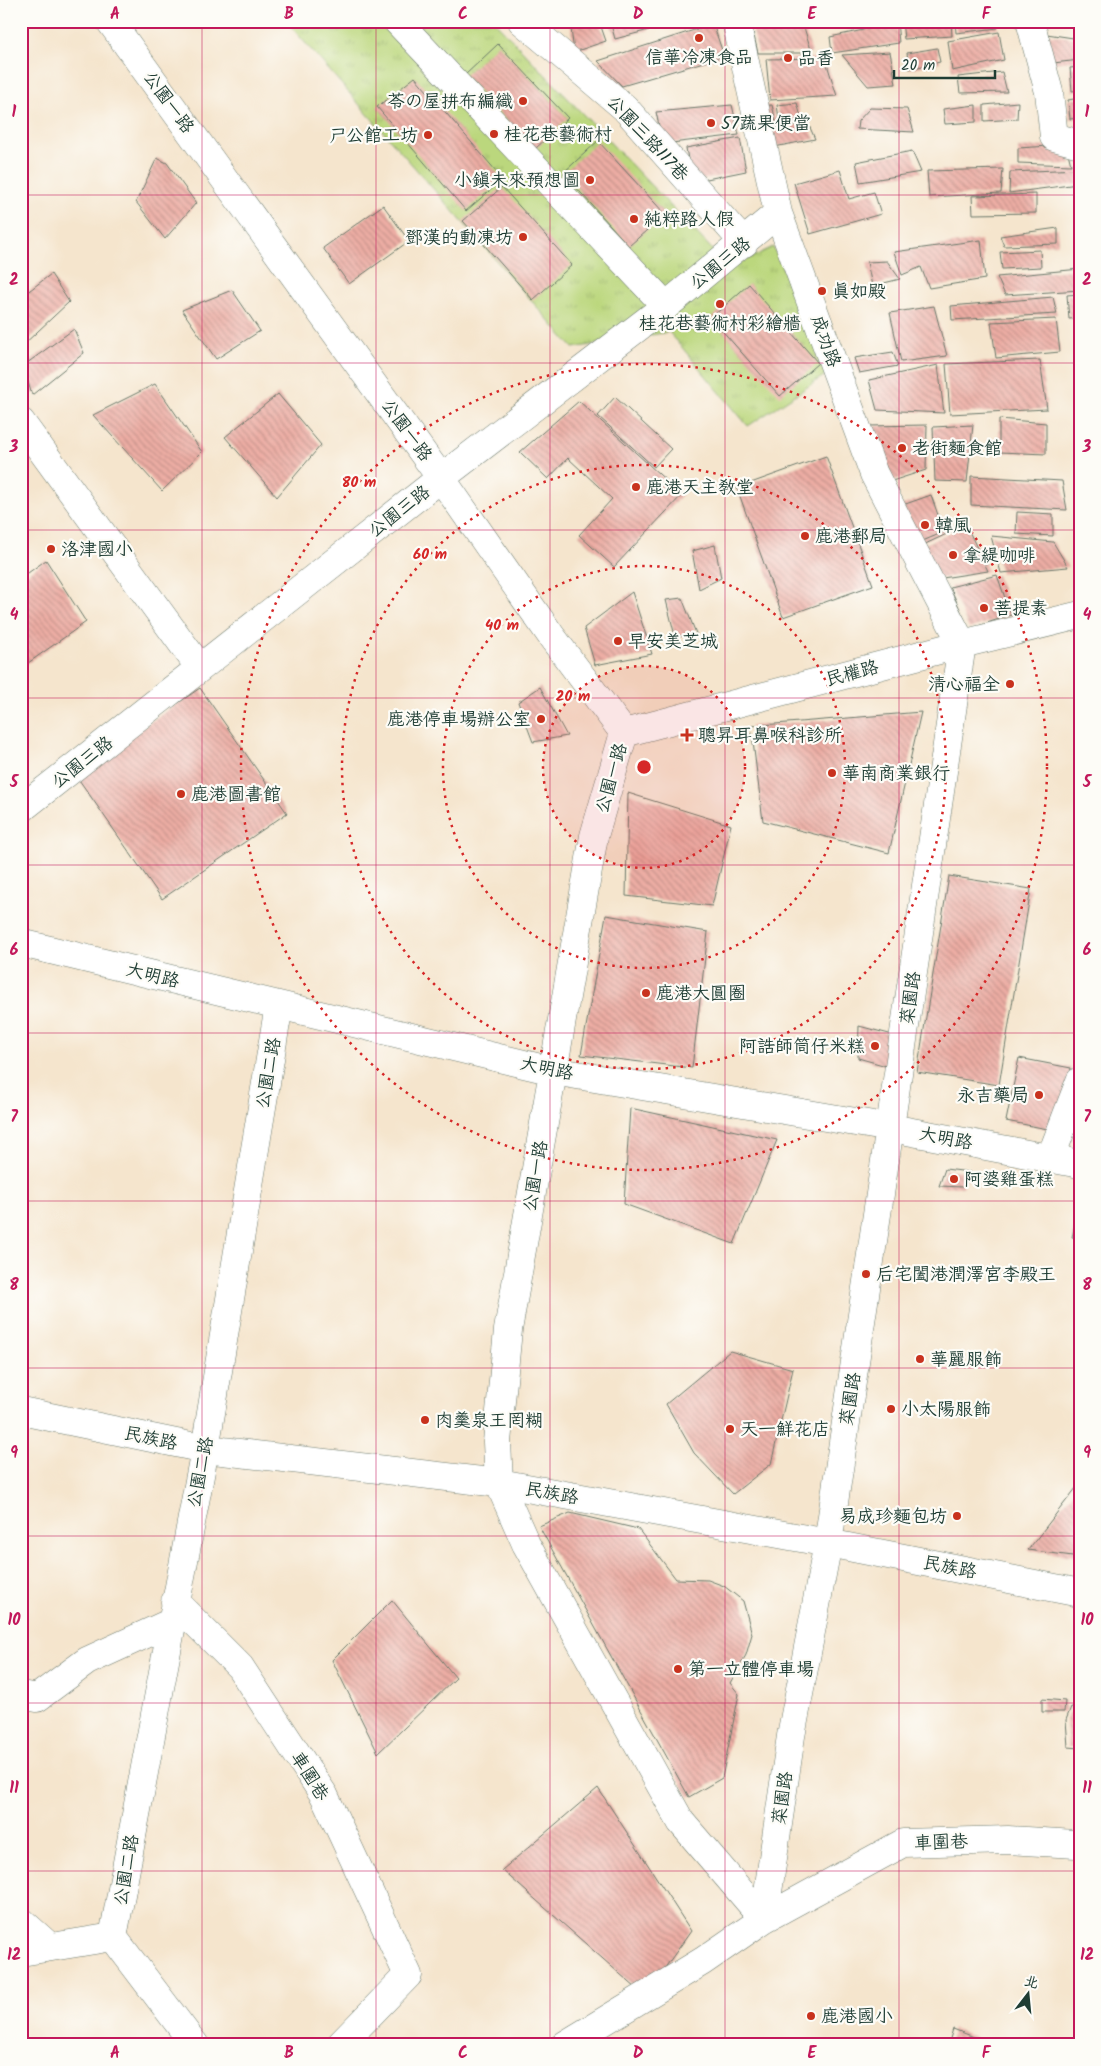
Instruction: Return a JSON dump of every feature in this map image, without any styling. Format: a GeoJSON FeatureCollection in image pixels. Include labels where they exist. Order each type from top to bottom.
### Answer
{"type":"FeatureCollection","features":[{"type":"Feature","properties":{"kind":"street","name":"公園一路"},"geometry":{"type":"LineString","coordinates":[[110,21],[441,478],[552,636],[624,733],[594,836],[508,1330],[497,1442],[500,1483],[526,1544],[681,1822],[764,1919]]}},
{"type":"Feature","properties":{"kind":"street"},"geometry":{"type":"LineString","coordinates":[[397,21],[666,306]]}},
{"type":"Feature","properties":{"kind":"street","name":"公園三路117巷"},"geometry":{"type":"LineString","coordinates":[[522,21],[625,108],[744,243]]}},
{"type":"Feature","properties":{"kind":"street","name":"成功路"},"geometry":{"type":"LineString","coordinates":[[736,21],[778,213],[796,256],[874,474],[962,644]]}},
{"type":"Feature","properties":{"kind":"street"},"geometry":{"type":"LineString","coordinates":[[1030,21],[1048,92],[1054,137],[1080,144]]}},
{"type":"Feature","properties":{"kind":"street","name":"公園三路"},"geometry":{"type":"LineString","coordinates":[[21,809],[441,478],[666,306],[778,213]]}},
{"type":"Feature","properties":{"kind":"street"},"geometry":{"type":"LineString","coordinates":[[21,422],[200,668]]}},
{"type":"Feature","properties":{"kind":"street","name":"民權路"},"geometry":{"type":"LineString","coordinates":[[624,733],[962,644],[1080,616]]}},
{"type":"Feature","properties":{"kind":"street","name":"菜園路"},"geometry":{"type":"LineString","coordinates":[[764,1919],[791,1736],[828,1543],[962,644]]}},
{"type":"Feature","properties":{"kind":"street","name":"大明路"},"geometry":{"type":"LineString","coordinates":[[21,943],[553,1071],[891,1128],[1080,1164]]}},
{"type":"Feature","properties":{"kind":"street","name":"公園二路"},"geometry":{"type":"LineString","coordinates":[[113,1937],[205,1449],[279,1006]]}},
{"type":"Feature","properties":{"kind":"street"},"geometry":{"type":"LineString","coordinates":[[1050,1159],[1080,1081]]}},
{"type":"Feature","properties":{"kind":"street","name":"民族路"},"geometry":{"type":"LineString","coordinates":[[21,1411],[205,1449],[500,1483],[828,1543],[1080,1593]]}},
{"type":"Feature","properties":{"kind":"street"},"geometry":{"type":"LineString","coordinates":[[21,1695],[37,1698],[87,1661],[173,1612]]}},
{"type":"Feature","properties":{"kind":"street","name":"車圍巷"},"geometry":{"type":"LineString","coordinates":[[173,1612],[240,1668],[324,1795],[408,1976],[340,2045]]}},
{"type":"Feature","properties":{"kind":"street","name":"車圍巷"},"geometry":{"type":"LineString","coordinates":[[764,1919],[903,1843],[1008,1840],[1076,1844]]}},
{"type":"Feature","properties":{"kind":"street"},"geometry":{"type":"LineString","coordinates":[[565,2045],[703,1961],[764,1919]]}},
{"type":"Feature","properties":{"kind":"street"},"geometry":{"type":"LineString","coordinates":[[21,1921],[50,1947]]}},
{"type":"Feature","properties":{"kind":"street"},"geometry":{"type":"LineString","coordinates":[[21,1952],[113,1937],[195,2045]]}},
{"type":"Feature","properties":{"kind":"green space","name":"桂花巷藝術村"},"geometry":{"type":"Polygon","coordinates":[[[286,21],[494,21],[730,268],[773,247],[830,372],[748,426],[669,332],[573,348],[286,21]]]}},
{"type":"Feature","properties":{"kind":"building"},"geometry":{"type":"Polygon","coordinates":[[[570,21],[599,21],[606,41],[574,52],[570,21]]]}},
{"type":"Feature","properties":{"kind":"building"},"geometry":{"type":"Polygon","coordinates":[[[610,21],[647,21],[649,30],[615,39],[610,21]]]}},
{"type":"Feature","properties":{"kind":"building"},"geometry":{"type":"Polygon","coordinates":[[[802,21],[812,53],[758,53],[751,23],[802,21]]]}},
{"type":"Feature","properties":{"kind":"building"},"geometry":{"type":"Polygon","coordinates":[[[872,21],[897,21],[899,43],[832,53],[830,37],[873,28],[872,21]]]}},
{"type":"Feature","properties":{"kind":"building"},"geometry":{"type":"Polygon","coordinates":[[[902,21],[951,21],[952,36],[904,39],[902,21]]]}},
{"type":"Feature","properties":{"kind":"building"},"geometry":{"type":"Polygon","coordinates":[[[955,21],[997,21],[998,28],[956,33],[955,21]]]}},
{"type":"Feature","properties":{"kind":"building"},"geometry":{"type":"Polygon","coordinates":[[[713,24],[724,56],[622,86],[598,61],[713,24]]]}},
{"type":"Feature","properties":{"kind":"building"},"geometry":{"type":"Polygon","coordinates":[[[999,32],[1004,60],[952,71],[948,41],[999,32]]]}},
{"type":"Feature","properties":{"kind":"building"},"geometry":{"type":"Polygon","coordinates":[[[1040,33],[1080,39],[1080,60],[1044,64],[1040,33]]]}},
{"type":"Feature","properties":{"kind":"building"},"geometry":{"type":"Polygon","coordinates":[[[498,44],[568,118],[534,150],[464,76],[498,44]]]}},
{"type":"Feature","properties":{"kind":"building"},"geometry":{"type":"Polygon","coordinates":[[[937,48],[940,62],[909,69],[907,53],[937,48]]]}},
{"type":"Feature","properties":{"kind":"building"},"geometry":{"type":"Polygon","coordinates":[[[890,52],[896,84],[868,86],[842,55],[890,52]]]}},
{"type":"Feature","properties":{"kind":"building"},"geometry":{"type":"Polygon","coordinates":[[[825,58],[837,96],[770,100],[766,59],[825,58]]]}},
{"type":"Feature","properties":{"kind":"building"},"geometry":{"type":"Polygon","coordinates":[[[1080,67],[1080,90],[1072,91],[1070,68],[1080,67]]]}},
{"type":"Feature","properties":{"kind":"building"},"geometry":{"type":"Polygon","coordinates":[[[1002,72],[1007,92],[960,93],[958,77],[1002,72]]]}},
{"type":"Feature","properties":{"kind":"building"},"geometry":{"type":"Polygon","coordinates":[[[415,77],[503,179],[466,211],[377,107],[415,77]]]}},
{"type":"Feature","properties":{"kind":"building"},"geometry":{"type":"Polygon","coordinates":[[[1080,98],[1080,118],[1070,119],[1068,100],[1080,98]]]}},
{"type":"Feature","properties":{"kind":"building"},"geometry":{"type":"Polygon","coordinates":[[[1018,102],[1017,119],[984,121],[984,105],[1018,102]]]}},
{"type":"Feature","properties":{"kind":"building"},"geometry":{"type":"Polygon","coordinates":[[[797,103],[802,120],[780,125],[777,105],[797,103]]]}},
{"type":"Feature","properties":{"kind":"building"},"geometry":{"type":"Polygon","coordinates":[[[732,105],[739,135],[663,144],[656,112],[732,105]]]}},
{"type":"Feature","properties":{"kind":"building"},"geometry":{"type":"Polygon","coordinates":[[[772,105],[777,126],[763,125],[760,106],[772,105]]]}},
{"type":"Feature","properties":{"kind":"building"},"geometry":{"type":"Polygon","coordinates":[[[976,105],[976,122],[945,124],[943,109],[976,105]]]}},
{"type":"Feature","properties":{"kind":"building"},"geometry":{"type":"Polygon","coordinates":[[[870,108],[907,109],[914,132],[857,129],[858,121],[870,108]]]}},
{"type":"Feature","properties":{"kind":"building"},"geometry":{"type":"Polygon","coordinates":[[[808,123],[815,139],[769,148],[767,130],[808,123]]]}},
{"type":"Feature","properties":{"kind":"building"},"geometry":{"type":"Polygon","coordinates":[[[740,138],[746,171],[692,182],[686,148],[740,138]]]}},
{"type":"Feature","properties":{"kind":"building"},"geometry":{"type":"Polygon","coordinates":[[[598,141],[665,214],[629,246],[563,173],[598,141]]]}},
{"type":"Feature","properties":{"kind":"building"},"geometry":{"type":"Polygon","coordinates":[[[1066,145],[1071,165],[1018,163],[1018,148],[1066,145]]]}},
{"type":"Feature","properties":{"kind":"building"},"geometry":{"type":"Polygon","coordinates":[[[912,151],[921,172],[860,182],[856,162],[912,151]]]}},
{"type":"Feature","properties":{"kind":"building"},"geometry":{"type":"Polygon","coordinates":[[[157,158],[167,163],[196,203],[165,239],[136,202],[157,158]]]}},
{"type":"Feature","properties":{"kind":"building"},"geometry":{"type":"Polygon","coordinates":[[[1003,169],[1001,193],[929,197],[927,171],[1003,169]]]}},
{"type":"Feature","properties":{"kind":"building"},"geometry":{"type":"Polygon","coordinates":[[[1079,169],[1078,184],[1009,193],[1010,172],[1079,169]]]}},
{"type":"Feature","properties":{"kind":"building"},"geometry":{"type":"Polygon","coordinates":[[[840,170],[849,199],[874,192],[881,214],[810,234],[794,183],[840,170]]]}},
{"type":"Feature","properties":{"kind":"building"},"geometry":{"type":"Polygon","coordinates":[[[502,187],[572,265],[533,300],[463,221],[502,187]]]}},
{"type":"Feature","properties":{"kind":"building"},"geometry":{"type":"Polygon","coordinates":[[[1036,194],[1036,213],[973,214],[972,196],[1036,194]]]}},
{"type":"Feature","properties":{"kind":"building"},"geometry":{"type":"Polygon","coordinates":[[[383,205],[409,241],[349,284],[323,248],[383,205]]]}},
{"type":"Feature","properties":{"kind":"building"},"geometry":{"type":"Polygon","coordinates":[[[1058,228],[1058,244],[1004,246],[1000,236],[1058,228]]]}},
{"type":"Feature","properties":{"kind":"building"},"geometry":{"type":"Polygon","coordinates":[[[981,240],[985,279],[929,288],[921,267],[902,275],[894,252],[981,240]]]}},
{"type":"Feature","properties":{"kind":"building"},"geometry":{"type":"Polygon","coordinates":[[[1040,250],[1041,267],[1002,269],[1000,252],[1040,250]]]}},
{"type":"Feature","properties":{"kind":"building"},"geometry":{"type":"Polygon","coordinates":[[[887,261],[900,279],[872,286],[867,262],[887,261]]]}},
{"type":"Feature","properties":{"kind":"building"},"geometry":{"type":"Polygon","coordinates":[[[1080,269],[1080,290],[1005,295],[997,277],[1080,269]]]}},
{"type":"Feature","properties":{"kind":"building"},"geometry":{"type":"Polygon","coordinates":[[[51,274],[69,302],[21,347],[21,297],[51,274]]]}},
{"type":"Feature","properties":{"kind":"building"},"geometry":{"type":"Polygon","coordinates":[[[749,284],[818,363],[780,396],[711,318],[749,284]]]}},
{"type":"Feature","properties":{"kind":"building"},"geometry":{"type":"Polygon","coordinates":[[[232,290],[260,331],[216,359],[182,310],[232,290]]]}},
{"type":"Feature","properties":{"kind":"building"},"geometry":{"type":"Polygon","coordinates":[[[1080,294],[1080,318],[1069,319],[1067,295],[1080,294]]]}},
{"type":"Feature","properties":{"kind":"building"},"geometry":{"type":"Polygon","coordinates":[[[1053,297],[1057,314],[952,320],[951,306],[1053,297]]]}},
{"type":"Feature","properties":{"kind":"building"},"geometry":{"type":"Polygon","coordinates":[[[934,306],[947,356],[901,362],[890,313],[934,306]]]}},
{"type":"Feature","properties":{"kind":"building"},"geometry":{"type":"Polygon","coordinates":[[[1056,319],[1060,352],[996,358],[991,322],[1056,319]]]}},
{"type":"Feature","properties":{"kind":"building"},"geometry":{"type":"Polygon","coordinates":[[[74,329],[84,353],[32,395],[23,366],[74,329]]]}},
{"type":"Feature","properties":{"kind":"building"},"geometry":{"type":"Polygon","coordinates":[[[893,352],[898,366],[859,373],[854,358],[893,352]]]}},
{"type":"Feature","properties":{"kind":"building"},"geometry":{"type":"Polygon","coordinates":[[[1040,360],[1047,409],[950,414],[946,364],[1040,360]]]}},
{"type":"Feature","properties":{"kind":"building"},"geometry":{"type":"Polygon","coordinates":[[[938,365],[944,413],[877,410],[869,380],[938,365]]]}},
{"type":"Feature","properties":{"kind":"building"},"geometry":{"type":"Polygon","coordinates":[[[155,384],[202,452],[162,491],[93,415],[155,384]]]}},
{"type":"Feature","properties":{"kind":"building"},"geometry":{"type":"Polygon","coordinates":[[[278,394],[321,445],[277,497],[225,437],[278,394]]]}},
{"type":"Feature","properties":{"kind":"building"},"geometry":{"type":"Polygon","coordinates":[[[615,397],[671,449],[654,467],[598,416],[615,397]]]}},
{"type":"Feature","properties":{"kind":"building","name":"鹿港天主教堂"},"geometry":{"type":"Polygon","coordinates":[[[579,401],[682,495],[614,567],[579,535],[612,499],[568,458],[548,479],[520,452],[579,401]]]}},
{"type":"Feature","properties":{"kind":"building"},"geometry":{"type":"Polygon","coordinates":[[[999,419],[1046,423],[1046,454],[999,452],[999,419]]]}},
{"type":"Feature","properties":{"kind":"building","name":"老街麵食館"},"geometry":{"type":"Polygon","coordinates":[[[927,425],[926,470],[892,481],[868,426],[927,425]]]}},
{"type":"Feature","properties":{"kind":"building"},"geometry":{"type":"Polygon","coordinates":[[[973,425],[967,482],[935,481],[933,427],[973,425]]]}},
{"type":"Feature","properties":{"kind":"building","name":"鹿港郵局"},"geometry":{"type":"Polygon","coordinates":[[[826,456],[873,585],[783,617],[737,488],[826,456]]]}},
{"type":"Feature","properties":{"kind":"building"},"geometry":{"type":"Polygon","coordinates":[[[971,476],[1062,481],[1067,510],[971,505],[971,476]]]}},
{"type":"Feature","properties":{"kind":"building","name":"韓風"},"geometry":{"type":"Polygon","coordinates":[[[931,495],[944,532],[918,543],[900,506],[931,495]]]}},
{"type":"Feature","properties":{"kind":"building"},"geometry":{"type":"Polygon","coordinates":[[[1017,512],[1053,514],[1053,536],[1016,534],[1017,512]]]}},
{"type":"Feature","properties":{"kind":"building","name":"拿緹咖啡"},"geometry":{"type":"Polygon","coordinates":[[[966,525],[988,571],[936,579],[921,546],[966,525]]]}},
{"type":"Feature","properties":{"kind":"building"},"geometry":{"type":"Polygon","coordinates":[[[991,536],[1053,542],[1068,567],[1001,573],[991,536]]]}},
{"type":"Feature","properties":{"kind":"building"},"geometry":{"type":"Polygon","coordinates":[[[715,545],[721,578],[699,589],[692,551],[715,545]]]}},
{"type":"Feature","properties":{"kind":"building"},"geometry":{"type":"Polygon","coordinates":[[[46,560],[86,622],[21,668],[21,578],[46,560]]]}},
{"type":"Feature","properties":{"kind":"building","name":"菩提素"},"geometry":{"type":"Polygon","coordinates":[[[997,575],[1011,615],[969,629],[950,587],[997,575]]]}},
{"type":"Feature","properties":{"kind":"building","name":"早安美芝城"},"geometry":{"type":"Polygon","coordinates":[[[632,592],[652,654],[595,665],[584,628],[632,592]]]}},
{"type":"Feature","properties":{"kind":"building"},"geometry":{"type":"Polygon","coordinates":[[[682,598],[697,636],[675,636],[666,600],[682,598]]]}},
{"type":"Feature","properties":{"kind":"building","name":"鹿港停車場辦公室"},"geometry":{"type":"Polygon","coordinates":[[[540,687],[567,736],[533,742],[518,702],[540,687]]]}},
{"type":"Feature","properties":{"kind":"building","name":"鹿港圖書館"},"geometry":{"type":"Polygon","coordinates":[[[200,688],[287,813],[162,899],[75,774],[200,688]]]}},
{"type":"Feature","properties":{"kind":"building","name":"華南商業銀行"},"geometry":{"type":"Polygon","coordinates":[[[921,712],[889,853],[763,821],[751,726],[921,712]]]}},
{"type":"Feature","properties":{"kind":"building"},"geometry":{"type":"Polygon","coordinates":[[[628,793],[731,825],[712,906],[626,896],[628,793]]]}},
{"type":"Feature","properties":{"kind":"building"},"geometry":{"type":"Polygon","coordinates":[[[949,876],[1031,889],[999,1085],[917,1072],[949,876]]]}},
{"type":"Feature","properties":{"kind":"building","name":"鹿港大圓圈"},"geometry":{"type":"Polygon","coordinates":[[[606,915],[708,932],[692,1068],[581,1055],[606,915]]]}},
{"type":"Feature","properties":{"kind":"building","name":"阿誥師筒仔米糕"},"geometry":{"type":"Polygon","coordinates":[[[859,1026],[893,1035],[890,1067],[858,1058],[859,1026]]]}},
{"type":"Feature","properties":{"kind":"building","name":"永吉藥局"},"geometry":{"type":"Polygon","coordinates":[[[1019,1058],[1071,1068],[1058,1131],[1006,1121],[1019,1058]]]}},
{"type":"Feature","properties":{"kind":"building"},"geometry":{"type":"Polygon","coordinates":[[[630,1108],[777,1140],[734,1244],[624,1204],[630,1108]]]}},
{"type":"Feature","properties":{"kind":"building","name":"阿婆雞蛋糕"},"geometry":{"type":"Polygon","coordinates":[[[945,1169],[970,1172],[963,1187],[939,1186],[945,1169]]]}},
{"type":"Feature","properties":{"kind":"building"},"geometry":{"type":"Polygon","coordinates":[[[1080,1208],[1080,1239],[1072,1237],[1080,1208]]]}},
{"type":"Feature","properties":{"kind":"building","name":"天一鮮花店"},"geometry":{"type":"Polygon","coordinates":[[[730,1351],[793,1369],[771,1464],[733,1494],[694,1453],[666,1404],[730,1351]]]}},
{"type":"Feature","properties":{"kind":"building"},"geometry":{"type":"Polygon","coordinates":[[[1080,1483],[1080,1557],[1028,1550],[1080,1483]]]}},
{"type":"Feature","properties":{"kind":"building","name":"第一立體停車場"},"geometry":{"type":"Polygon","coordinates":[[[570,1513],[638,1529],[676,1579],[708,1580],[724,1586],[743,1601],[752,1634],[746,1655],[730,1683],[739,1694],[722,1778],[689,1797],[539,1526],[570,1513]]]}},
{"type":"Feature","properties":{"kind":"building"},"geometry":{"type":"Polygon","coordinates":[[[392,1600],[456,1678],[378,1753],[332,1660],[392,1600]]]}},
{"type":"Feature","properties":{"kind":"building"},"geometry":{"type":"Polygon","coordinates":[[[1042,1699],[1065,1701],[1064,1712],[1042,1712],[1042,1699]]]}},
{"type":"Feature","properties":{"kind":"building"},"geometry":{"type":"Polygon","coordinates":[[[1071,1707],[1080,1708],[1080,1748],[1068,1747],[1066,1720],[1071,1707]]]}},
{"type":"Feature","properties":{"kind":"building"},"geometry":{"type":"Polygon","coordinates":[[[598,1788],[691,1931],[645,1996],[502,1870],[598,1788]]]}},
{"type":"Feature","properties":{"kind":"building"},"geometry":{"type":"Polygon","coordinates":[[[953,2029],[995,2045],[948,2045],[953,2029]]]}},
{"type":"Feature","properties":{"kind":"place","name":"信華冷凍食品"},"geometry":{"type":"Point","coordinates":[699,38]}},
{"type":"Feature","properties":{"kind":"place","name":"品香"},"geometry":{"type":"Point","coordinates":[788,58]}},
{"type":"Feature","properties":{"kind":"place","name":"苓の屋拼布編織"},"geometry":{"type":"Point","coordinates":[523,101]}},
{"type":"Feature","properties":{"kind":"place","name":"57蔬果便當"},"geometry":{"type":"Point","coordinates":[711,123]}},
{"type":"Feature","properties":{"kind":"place","name":"桂花巷藝術村"},"geometry":{"type":"Point","coordinates":[494,134]}},
{"type":"Feature","properties":{"kind":"place","name":"ㄕ公館工坊"},"geometry":{"type":"Point","coordinates":[428,135]}},
{"type":"Feature","properties":{"kind":"place","name":"小鎮未來預想圖"},"geometry":{"type":"Point","coordinates":[590,180]}},
{"type":"Feature","properties":{"kind":"place","name":"純粹路人假"},"geometry":{"type":"Point","coordinates":[634,219]}},
{"type":"Feature","properties":{"kind":"place","name":"鄧漢的動凍坊"},"geometry":{"type":"Point","coordinates":[523,237]}},
{"type":"Feature","properties":{"kind":"place","name":"真如殿"},"geometry":{"type":"Point","coordinates":[822,291]}},
{"type":"Feature","properties":{"kind":"place","name":"桂花巷藝術村彩繪牆"},"geometry":{"type":"Point","coordinates":[720,304]}},
{"type":"Feature","properties":{"kind":"place","name":"老街麵食館"},"geometry":{"type":"Point","coordinates":[902,448]}},
{"type":"Feature","properties":{"kind":"place","name":"鹿港天主教堂"},"geometry":{"type":"Point","coordinates":[636,487]}},
{"type":"Feature","properties":{"kind":"place","name":"韓風"},"geometry":{"type":"Point","coordinates":[925,525]}},
{"type":"Feature","properties":{"kind":"place","name":"鹿港郵局"},"geometry":{"type":"Point","coordinates":[805,536]}},
{"type":"Feature","properties":{"kind":"place","name":"洛津國小"},"geometry":{"type":"Point","coordinates":[51,549]}},
{"type":"Feature","properties":{"kind":"place","name":"拿緹咖啡"},"geometry":{"type":"Point","coordinates":[953,555]}},
{"type":"Feature","properties":{"kind":"place","name":"菩提素"},"geometry":{"type":"Point","coordinates":[984,608]}},
{"type":"Feature","properties":{"kind":"place","name":"早安美芝城"},"geometry":{"type":"Point","coordinates":[618,641]}},
{"type":"Feature","properties":{"kind":"place","name":"清心福全"},"geometry":{"type":"Point","coordinates":[1010,684]}},
{"type":"Feature","properties":{"kind":"place","name":"鹿港停車場辦公室"},"geometry":{"type":"Point","coordinates":[541,719]}},
{"type":"Feature","properties":{"kind":"place","name":"聰昇耳鼻喉科診所"},"geometry":{"type":"Point","coordinates":[687,735]}},
{"type":"Feature","properties":{"kind":"place","name":"華南商業銀行"},"geometry":{"type":"Point","coordinates":[832,773]}},
{"type":"Feature","properties":{"kind":"place","name":"鹿港圖書館"},"geometry":{"type":"Point","coordinates":[181,794]}},
{"type":"Feature","properties":{"kind":"place","name":"鹿港大圓圈"},"geometry":{"type":"Point","coordinates":[646,993]}},
{"type":"Feature","properties":{"kind":"place","name":"阿誥師筒仔米糕"},"geometry":{"type":"Point","coordinates":[875,1046]}},
{"type":"Feature","properties":{"kind":"place","name":"永吉藥局"},"geometry":{"type":"Point","coordinates":[1039,1095]}},
{"type":"Feature","properties":{"kind":"place","name":"阿婆雞蛋糕"},"geometry":{"type":"Point","coordinates":[954,1179]}},
{"type":"Feature","properties":{"kind":"place","name":"后宅闔港潤澤宮李殿王"},"geometry":{"type":"Point","coordinates":[866,1274]}},
{"type":"Feature","properties":{"kind":"place","name":"華麗服飾"},"geometry":{"type":"Point","coordinates":[920,1359]}},
{"type":"Feature","properties":{"kind":"place","name":"小太陽服飾"},"geometry":{"type":"Point","coordinates":[891,1409]}},
{"type":"Feature","properties":{"kind":"place","name":"肉羹泉王罔糊"},"geometry":{"type":"Point","coordinates":[425,1420]}},
{"type":"Feature","properties":{"kind":"place","name":"天一鮮花店"},"geometry":{"type":"Point","coordinates":[730,1429]}},
{"type":"Feature","properties":{"kind":"place","name":"易成珍麵包坊"},"geometry":{"type":"Point","coordinates":[957,1516]}},
{"type":"Feature","properties":{"kind":"place","name":"第一立體停車場"},"geometry":{"type":"Point","coordinates":[678,1669]}},
{"type":"Feature","properties":{"kind":"place","name":"鹿港國小"},"geometry":{"type":"Point","coordinates":[811,2016]}}]}
